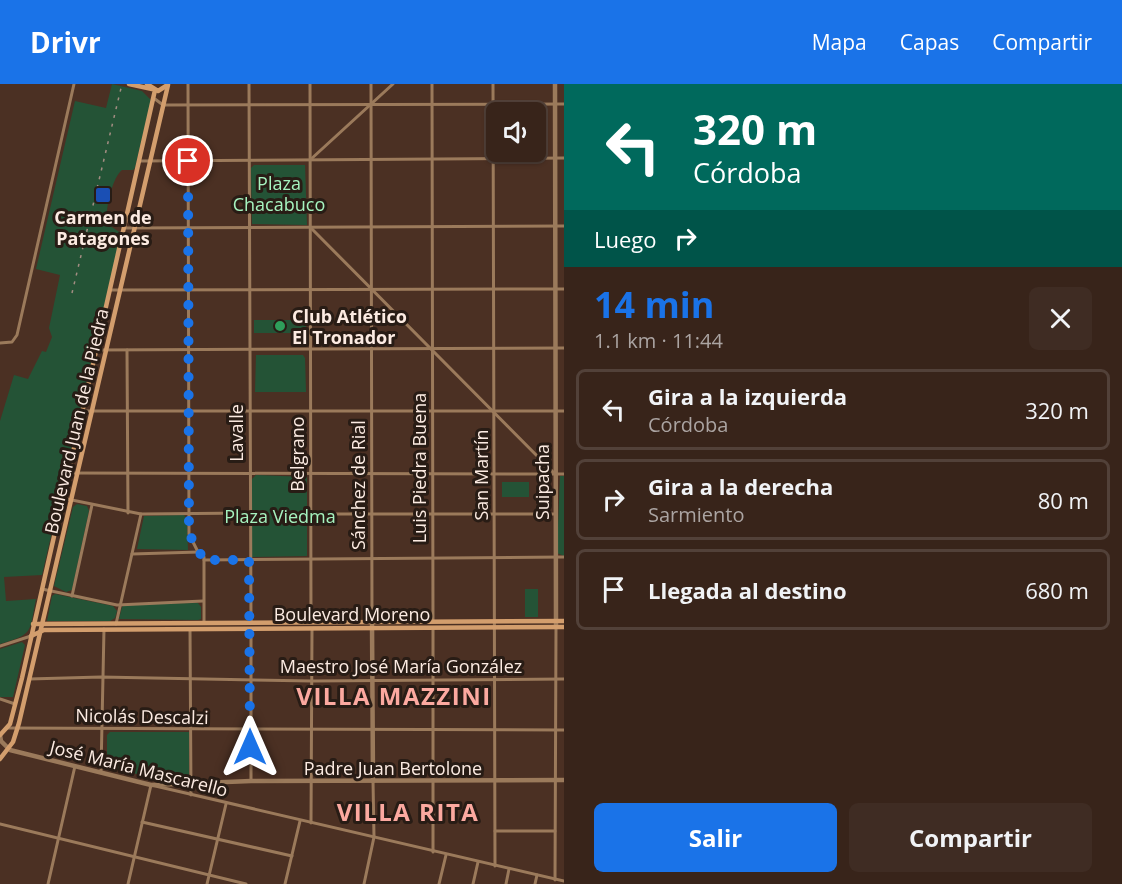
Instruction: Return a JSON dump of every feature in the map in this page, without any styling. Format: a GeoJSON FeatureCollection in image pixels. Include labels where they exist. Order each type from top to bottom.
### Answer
{"type":"FeatureCollection","features":[{"type":"Feature","properties":{"kind":"main road"},"geometry":{"type":"LineString","coordinates":[[129,84],[154,89]]}},
{"type":"Feature","properties":{"kind":"main road"},"geometry":{"type":"LineString","coordinates":[[147,84],[154,89]]}},
{"type":"Feature","properties":{"kind":"main road","name":"Boulevard Juan de la Piedra"},"geometry":{"type":"LineString","coordinates":[[0,735],[7,728],[22,678],[155,99],[154,89],[161,90],[168,84]]}},
{"type":"Feature","properties":{"kind":"main road","name":"Boulevard Juan de la Piedra"},"geometry":{"type":"LineString","coordinates":[[0,759],[6,748],[13,742],[18,729],[168,84]]}},
{"type":"Feature","properties":{"kind":"main road","name":"Boulevard Moreno"},"geometry":{"type":"LineString","coordinates":[[33,624],[104,626],[433,625],[556,624],[564,621]]}},
{"type":"Feature","properties":{"kind":"main road","name":"Boulevard Moreno"},"geometry":{"type":"LineString","coordinates":[[556,624],[564,627]]}},
{"type":"Feature","properties":{"kind":"main road","name":"Boulevard Moreno"},"geometry":{"type":"LineString","coordinates":[[41,630],[104,626]]}},
{"type":"Feature","properties":{"kind":"main road"},"geometry":{"type":"LineString","coordinates":[[31,636],[41,630]]}},
{"type":"Feature","properties":{"kind":"street"},"geometry":{"type":"LineString","coordinates":[[0,343],[12,342],[17,335],[74,84]]}},
{"type":"Feature","properties":{"kind":"street"},"geometry":{"type":"LineString","coordinates":[[188,84],[189,534],[204,560],[204,625]]}},
{"type":"Feature","properties":{"kind":"street","name":"Lavalle"},"geometry":{"type":"LineString","coordinates":[[249,84],[250,781]]}},
{"type":"Feature","properties":{"kind":"street","name":"Belgrano"},"geometry":{"type":"LineString","coordinates":[[310,84],[311,823]]}},
{"type":"Feature","properties":{"kind":"street","name":"Sánchez de Rial"},"geometry":{"type":"LineString","coordinates":[[364,884],[374,837],[371,84]]}},
{"type":"Feature","properties":{"kind":"street"},"geometry":{"type":"LineString","coordinates":[[310,160],[393,84]]}},
{"type":"Feature","properties":{"kind":"street","name":"Luis Piedra Buena"},"geometry":{"type":"LineString","coordinates":[[432,84],[433,852]]}},
{"type":"Feature","properties":{"kind":"street","name":"San Martín"},"geometry":{"type":"LineString","coordinates":[[493,84],[493,102]]}},
{"type":"Feature","properties":{"kind":"street","name":"Suipacha"},"geometry":{"type":"LineString","coordinates":[[555,84],[555,880]]}},
{"type":"Feature","properties":{"kind":"street"},"geometry":{"type":"LineString","coordinates":[[155,99],[163,105],[486,104]]}},
{"type":"Feature","properties":{"kind":"street"},"geometry":{"type":"LineString","coordinates":[[546,105],[564,104]]}},
{"type":"Feature","properties":{"kind":"street"},"geometry":{"type":"LineString","coordinates":[[140,161],[486,158]]}},
{"type":"Feature","properties":{"kind":"street"},"geometry":{"type":"LineString","coordinates":[[546,158],[564,158]]}},
{"type":"Feature","properties":{"kind":"street","name":"San Martín"},"geometry":{"type":"LineString","coordinates":[[494,162],[495,866]]}},
{"type":"Feature","properties":{"kind":"street"},"geometry":{"type":"LineString","coordinates":[[125,228],[564,226]]}},
{"type":"Feature","properties":{"kind":"street"},"geometry":{"type":"LineString","coordinates":[[310,227],[555,474]]}},
{"type":"Feature","properties":{"kind":"street"},"geometry":{"type":"LineString","coordinates":[[111,290],[564,289]]}},
{"type":"Feature","properties":{"kind":"street"},"geometry":{"type":"LineString","coordinates":[[96,350],[372,351],[564,348]]}},
{"type":"Feature","properties":{"kind":"street"},"geometry":{"type":"LineString","coordinates":[[127,350],[128,513]]}},
{"type":"Feature","properties":{"kind":"street"},"geometry":{"type":"LineString","coordinates":[[82,411],[564,411]]}},
{"type":"Feature","properties":{"kind":"street"},"geometry":{"type":"LineString","coordinates":[[69,473],[564,474]]}},
{"type":"Feature","properties":{"kind":"street"},"geometry":{"type":"LineString","coordinates":[[62,498],[128,513],[250,513]]}},
{"type":"Feature","properties":{"kind":"street"},"geometry":{"type":"LineString","coordinates":[[72,596],[92,505]]}},
{"type":"Feature","properties":{"kind":"street"},"geometry":{"type":"LineString","coordinates":[[116,626],[141,514]]}},
{"type":"Feature","properties":{"kind":"street"},"geometry":{"type":"LineString","coordinates":[[311,514],[555,514]]}},
{"type":"Feature","properties":{"kind":"street"},"geometry":{"type":"LineString","coordinates":[[132,554],[199,552]]}},
{"type":"Feature","properties":{"kind":"street"},"geometry":{"type":"LineString","coordinates":[[204,560],[564,557]]}},
{"type":"Feature","properties":{"kind":"street"},"geometry":{"type":"LineString","coordinates":[[42,589],[120,604],[203,601]]}},
{"type":"Feature","properties":{"kind":"street"},"geometry":{"type":"LineString","coordinates":[[190,625],[192,730],[190,795]]}},
{"type":"Feature","properties":{"kind":"street"},"geometry":{"type":"LineString","coordinates":[[101,771],[101,677],[104,626]]}},
{"type":"Feature","properties":{"kind":"street"},"geometry":{"type":"LineString","coordinates":[[0,646],[31,636]]}},
{"type":"Feature","properties":{"kind":"street","name":"Maestro José María González"},"geometry":{"type":"LineString","coordinates":[[22,678],[101,677],[312,681],[564,679]]}},
{"type":"Feature","properties":{"kind":"street"},"geometry":{"type":"LineString","coordinates":[[0,699],[15,704]]}},
{"type":"Feature","properties":{"kind":"street","name":"Nicolás Descalzi"},"geometry":{"type":"LineString","coordinates":[[7,728],[564,730]]}},
{"type":"Feature","properties":{"kind":"street"},"geometry":{"type":"LineString","coordinates":[[0,735],[6,748]]}},
{"type":"Feature","properties":{"kind":"street"},"geometry":{"type":"LineString","coordinates":[[13,742],[22,752]]}},
{"type":"Feature","properties":{"kind":"street","name":"José María Mascarello"},"geometry":{"type":"LineString","coordinates":[[6,748],[226,804],[564,882]]}},
{"type":"Feature","properties":{"kind":"street"},"geometry":{"type":"LineString","coordinates":[[48,884],[76,765]]}},
{"type":"Feature","properties":{"kind":"street","name":"Padre Juan Bertolone"},"geometry":{"type":"LineString","coordinates":[[151,785],[250,781],[564,780]]}},
{"type":"Feature","properties":{"kind":"street"},"geometry":{"type":"LineString","coordinates":[[128,884],[151,785]]}},
{"type":"Feature","properties":{"kind":"street"},"geometry":{"type":"LineString","coordinates":[[207,884],[226,804]]}},
{"type":"Feature","properties":{"kind":"street"},"geometry":{"type":"LineString","coordinates":[[285,884],[300,821]]}},
{"type":"Feature","properties":{"kind":"street"},"geometry":{"type":"LineString","coordinates":[[142,822],[292,856]]}},
{"type":"Feature","properties":{"kind":"street"},"geometry":{"type":"LineString","coordinates":[[0,824],[134,859],[246,884]]}},
{"type":"Feature","properties":{"kind":"street"},"geometry":{"type":"LineString","coordinates":[[495,831],[555,831]]}},
{"type":"Feature","properties":{"kind":"street"},"geometry":{"type":"LineString","coordinates":[[440,884],[446,855]]}},
{"type":"Feature","properties":{"kind":"street"},"geometry":{"type":"LineString","coordinates":[[473,884],[478,862]]}},
{"type":"Feature","properties":{"kind":"street"},"geometry":{"type":"LineString","coordinates":[[506,884],[509,869]]}},
{"type":"Feature","properties":{"kind":"street"},"geometry":{"type":"LineString","coordinates":[[535,884],[537,875]]}},
{"type":"Feature","properties":{"kind":"green space"},"geometry":{"type":"Polygon","coordinates":[[[112,84],[142,91],[151,100],[135,168],[122,170],[118,174],[110,195],[107,224],[121,233],[42,575],[4,577],[6,601],[36,599],[30,626],[19,638],[0,644],[0,421],[14,375],[28,379],[42,351],[46,352],[52,337],[49,328],[60,275],[36,269],[75,101],[106,108],[112,84]]]}},
{"type":"Feature","properties":{"kind":"green space","name":"Plaza Chacabuco"},"geometry":{"type":"Polygon","coordinates":[[[254,165],[305,165],[307,225],[252,224],[251,168],[254,165]]]}},
{"type":"Feature","properties":{"kind":"green space","name":"Club Atlético El Tronador"},"geometry":{"type":"Polygon","coordinates":[[[254,320],[306,320],[306,333],[254,333],[254,320]]]}},
{"type":"Feature","properties":{"kind":"green space"},"geometry":{"type":"Polygon","coordinates":[[[256,355],[303,355],[306,392],[255,392],[256,355]]]}},
{"type":"Feature","properties":{"kind":"green space","name":"Plaza Viedma"},"geometry":{"type":"Polygon","coordinates":[[[256,475],[307,477],[307,556],[252,557],[252,479],[256,475]]]}},
{"type":"Feature","properties":{"kind":"green space"},"geometry":{"type":"Polygon","coordinates":[[[560,476],[564,476],[564,556],[557,553],[560,476]]]}},
{"type":"Feature","properties":{"kind":"green space"},"geometry":{"type":"Polygon","coordinates":[[[502,482],[529,482],[529,497],[502,497],[502,482]]]}},
{"type":"Feature","properties":{"kind":"green space"},"geometry":{"type":"Polygon","coordinates":[[[77,504],[87,506],[89,511],[72,590],[66,592],[54,586],[73,507],[77,504]]]}},
{"type":"Feature","properties":{"kind":"green space"},"geometry":{"type":"Polygon","coordinates":[[[184,515],[187,519],[188,550],[137,549],[144,516],[184,515]]]}},
{"type":"Feature","properties":{"kind":"green space"},"geometry":{"type":"Polygon","coordinates":[[[525,589],[538,589],[538,617],[525,617],[525,589]]]}},
{"type":"Feature","properties":{"kind":"green space"},"geometry":{"type":"Polygon","coordinates":[[[55,594],[113,606],[117,611],[115,618],[110,621],[47,621],[52,596],[55,594]]]}},
{"type":"Feature","properties":{"kind":"green space"},"geometry":{"type":"Polygon","coordinates":[[[198,603],[201,607],[201,619],[198,620],[119,619],[122,607],[126,604],[198,603]]]}},
{"type":"Feature","properties":{"kind":"green space"},"geometry":{"type":"Polygon","coordinates":[[[22,642],[25,645],[13,697],[0,697],[0,649],[22,642]]]}},
{"type":"Feature","properties":{"kind":"green space"},"geometry":{"type":"Polygon","coordinates":[[[110,732],[189,732],[189,777],[146,776],[109,768],[107,765],[107,735],[110,732]]]}},
{"type":"Feature","properties":{"kind":"railway"},"geometry":{"type":"LineString","coordinates":[[72,293],[122,84]]}},
{"type":"Feature","properties":{"kind":"place","name":"Carmen de Patagones"},"geometry":{"type":"Point","coordinates":[103,195]}},
{"type":"Feature","properties":{"kind":"place","name":"Club Atlético El Tronador"},"geometry":{"type":"Point","coordinates":[280,326]}},
{"type":"Feature","properties":{"kind":"district","name":"VILLA MAZZINI"},"geometry":{"type":"Point","coordinates":[394,695]}},
{"type":"Feature","properties":{"kind":"district","name":"VILLA RITA"},"geometry":{"type":"Point","coordinates":[408,811]}},
{"type":"Feature","properties":{"kind":"route"},"geometry":{"type":"LineString","coordinates":[[188,161],[189,534],[196,550],[204,557],[204,560],[249,560],[250,747]]}}]}
